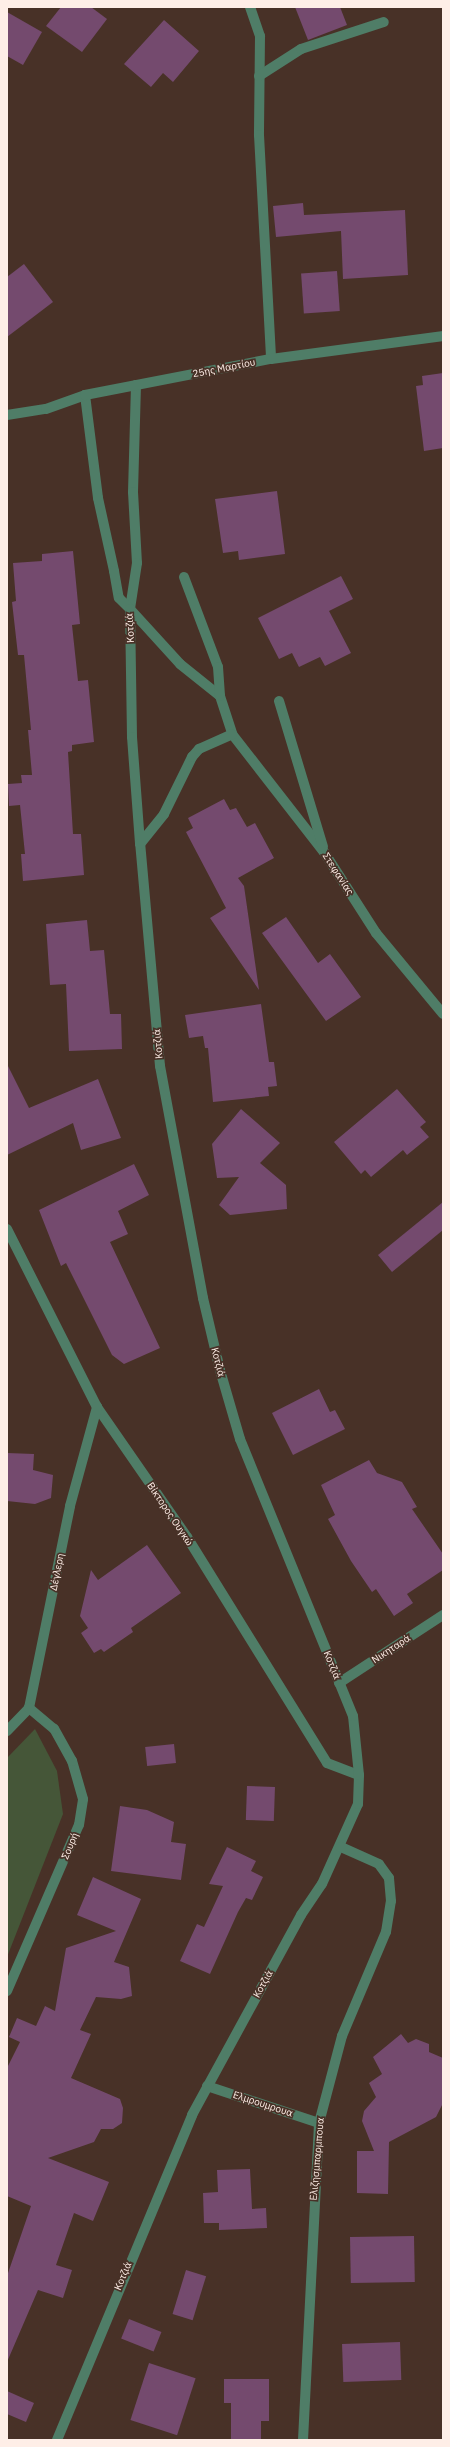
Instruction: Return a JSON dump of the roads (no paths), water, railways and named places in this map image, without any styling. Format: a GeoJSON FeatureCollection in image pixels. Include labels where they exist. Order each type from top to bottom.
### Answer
{"type":"FeatureCollection","features":[{"type":"Feature","properties":{"kind":"street"},"geometry":{"type":"LineString","coordinates":[[250,7],[260,36],[259,135],[271,359]]}},
{"type":"Feature","properties":{"kind":"street"},"geometry":{"type":"LineString","coordinates":[[260,76],[301,49],[384,22]]}},
{"type":"Feature","properties":{"kind":"street","name":"25ης Μαρτίου"},"geometry":{"type":"LineString","coordinates":[[7,415],[46,409],[85,395],[271,359],[443,336]]}},
{"type":"Feature","properties":{"kind":"street"},"geometry":{"type":"LineString","coordinates":[[136,385],[133,492],[137,563],[130,609],[180,664],[220,696]]}},
{"type":"Feature","properties":{"kind":"street","name":"Κοτζιά"},"geometry":{"type":"LineString","coordinates":[[57,2440],[108,2312],[207,2086],[341,1847],[358,1804],[359,1775],[353,1716],[240,1439],[203,1298],[160,1066],[132,736],[130,609],[119,598],[98,498],[85,395]]}},
{"type":"Feature","properties":{"kind":"street"},"geometry":{"type":"LineString","coordinates":[[140,844],[164,814],[192,757],[199,749],[232,734],[220,696],[218,667],[184,577]]}},
{"type":"Feature","properties":{"kind":"street"},"geometry":{"type":"LineString","coordinates":[[279,701],[324,852]]}},
{"type":"Feature","properties":{"kind":"street","name":"Στεφανίας"},"geometry":{"type":"LineString","coordinates":[[232,734],[324,852],[376,933],[443,1014]]}},
{"type":"Feature","properties":{"kind":"street","name":"Βίκτορος Ουγκώ"},"geometry":{"type":"LineString","coordinates":[[7,1229],[97,1407],[187,1537],[327,1763],[359,1775]]}},
{"type":"Feature","properties":{"kind":"street","name":"Δέγλερη"},"geometry":{"type":"LineString","coordinates":[[29,1708],[70,1506],[97,1407]]}},
{"type":"Feature","properties":{"kind":"street","name":"Νικηταρά"},"geometry":{"type":"LineString","coordinates":[[339,1683],[443,1615]]}},
{"type":"Feature","properties":{"kind":"street"},"geometry":{"type":"LineString","coordinates":[[7,1731],[29,1708]]}},
{"type":"Feature","properties":{"kind":"street","name":"Σουρή"},"geometry":{"type":"LineString","coordinates":[[7,1991],[79,1825],[83,1799],[72,1761],[54,1729],[29,1708]]}},
{"type":"Feature","properties":{"kind":"street","name":"Ελιζησμπαρμπουα"},"geometry":{"type":"LineString","coordinates":[[303,2440],[319,2123],[342,2036],[386,1932],[391,1902],[389,1878],[379,1864],[341,1847]]}},
{"type":"Feature","properties":{"kind":"street","name":"Ελμρουμρουα"},"geometry":{"type":"LineString","coordinates":[[207,2086],[319,2123]]}}]}
